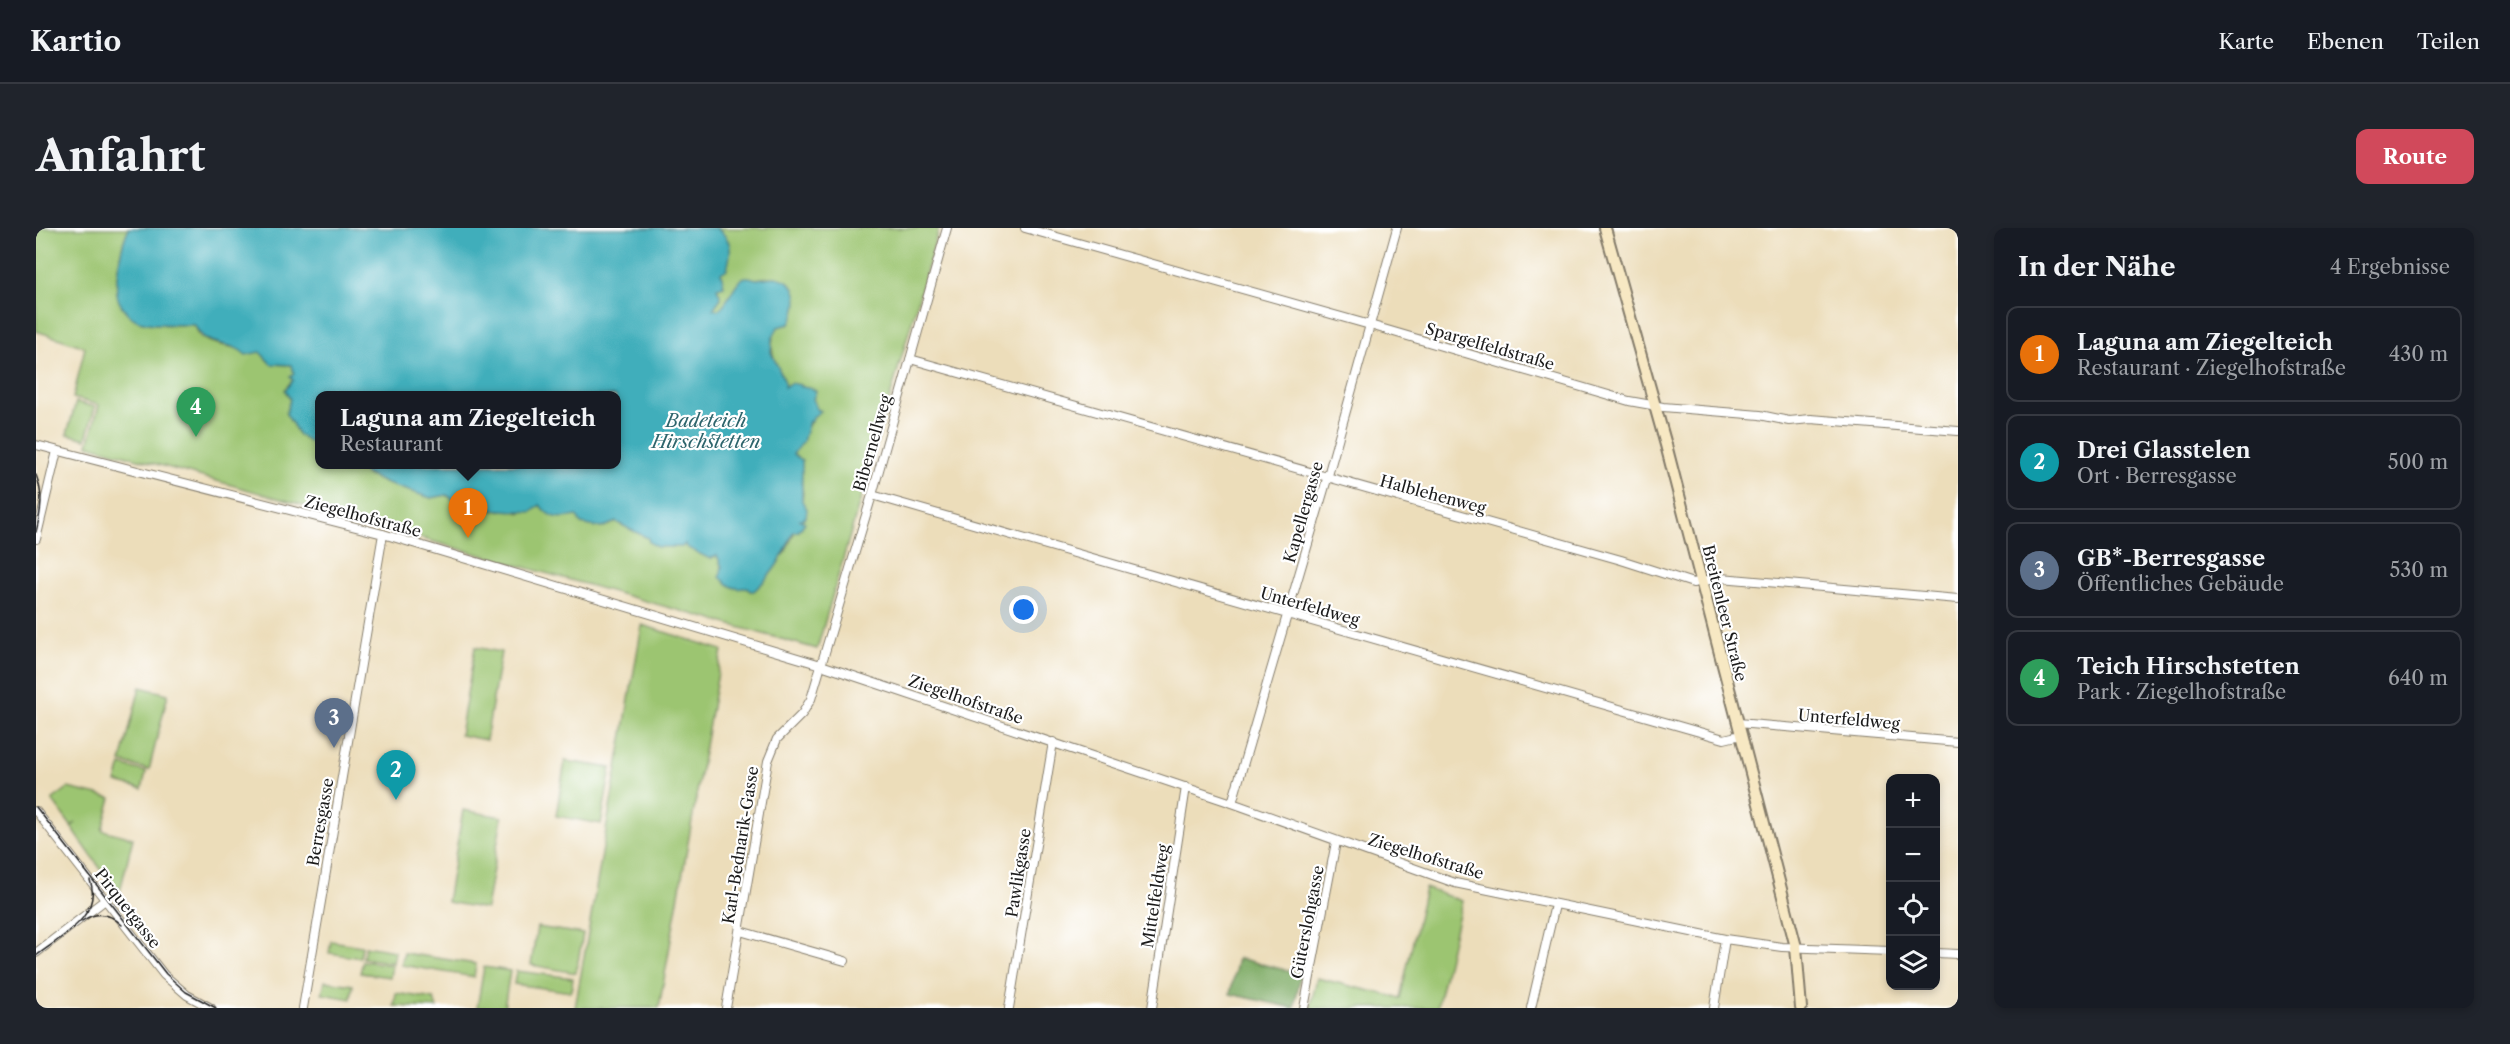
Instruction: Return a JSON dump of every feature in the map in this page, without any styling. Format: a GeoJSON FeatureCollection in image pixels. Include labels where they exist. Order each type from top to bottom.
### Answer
{"type":"FeatureCollection","features":[{"type":"Feature","properties":{"kind":"main road","name":"Breitenleer Straße"},"geometry":{"type":"LineString","coordinates":[[1605,228],[1702,581],[1796,947],[1801,1008]]}},
{"type":"Feature","properties":{"kind":"street","name":"Bibernellweg"},"geometry":{"type":"LineString","coordinates":[[821,665],[872,495],[947,228]]}},
{"type":"Feature","properties":{"kind":"street","name":"Spargelfeldstraße"},"geometry":{"type":"LineString","coordinates":[[1025,228],[1629,401],[1655,406],[1760,415],[1789,421],[1811,419],[1958,431]]}},
{"type":"Feature","properties":{"kind":"street","name":"Kapellergasse"},"geometry":{"type":"LineString","coordinates":[[1232,803],[1328,479],[1397,228]]}},
{"type":"Feature","properties":{"kind":"street","name":"Halblehenweg"},"geometry":{"type":"LineString","coordinates":[[910,359],[1621,560],[1693,583],[1721,578],[1958,599]]}},
{"type":"Feature","properties":{"kind":"street","name":"Ziegelhofstraße"},"geometry":{"type":"LineString","coordinates":[[36,445],[383,534],[821,665],[1186,787],[1455,883],[1725,939],[1782,948],[1886,951]]}},
{"type":"Feature","properties":{"kind":"street"},"geometry":{"type":"LineString","coordinates":[[36,539],[57,451]]}},
{"type":"Feature","properties":{"kind":"street","name":"Unterfeldweg"},"geometry":{"type":"LineString","coordinates":[[872,495],[1724,740],[1741,735]]}},
{"type":"Feature","properties":{"kind":"street","name":"Berresgasse"},"geometry":{"type":"LineString","coordinates":[[303,1008],[383,534]]}},
{"type":"Feature","properties":{"kind":"street","name":"Karl-Bednarik-Gasse"},"geometry":{"type":"LineString","coordinates":[[726,1008],[768,761],[777,739],[807,708],[821,665]]}},
{"type":"Feature","properties":{"kind":"street","name":"Unterfeldweg"},"geometry":{"type":"LineString","coordinates":[[1738,723],[1958,742]]}},
{"type":"Feature","properties":{"kind":"street","name":"Pawlikgasse"},"geometry":{"type":"LineString","coordinates":[[1009,1008],[1053,742]]}},
{"type":"Feature","properties":{"kind":"street","name":"Mittelfeldweg"},"geometry":{"type":"LineString","coordinates":[[1152,1008],[1186,787]]}},
{"type":"Feature","properties":{"kind":"street","name":"Pirquetgasse"},"geometry":{"type":"LineString","coordinates":[[36,811],[172,984],[194,1000],[211,1008]]}},
{"type":"Feature","properties":{"kind":"street","name":"Güterslohgasse"},"geometry":{"type":"LineString","coordinates":[[1304,1008],[1336,842]]}},
{"type":"Feature","properties":{"kind":"street"},"geometry":{"type":"LineString","coordinates":[[36,953],[105,900]]}},
{"type":"Feature","properties":{"kind":"street"},"geometry":{"type":"LineString","coordinates":[[1531,1008],[1555,905]]}},
{"type":"Feature","properties":{"kind":"street"},"geometry":{"type":"LineString","coordinates":[[740,931],[845,961]]}},
{"type":"Feature","properties":{"kind":"street"},"geometry":{"type":"LineString","coordinates":[[1714,1008],[1725,939]]}},
{"type":"Feature","properties":{"kind":"street"},"geometry":{"type":"LineString","coordinates":[[1940,953],[1958,954]]}},
{"type":"Feature","properties":{"kind":"green space"},"geometry":{"type":"Polygon","coordinates":[[[36,228],[129,228],[117,278],[119,301],[125,309],[135,319],[145,323],[195,325],[199,335],[207,341],[260,352],[271,364],[292,365],[294,377],[285,390],[290,399],[286,414],[299,435],[315,445],[315,469],[360,469],[387,484],[431,498],[446,495],[459,504],[491,511],[509,510],[520,513],[541,505],[577,516],[601,528],[616,522],[648,538],[685,543],[717,555],[722,567],[750,591],[786,551],[800,520],[803,492],[800,480],[802,461],[792,454],[817,410],[809,387],[800,387],[800,385],[790,383],[784,387],[773,355],[772,341],[778,326],[790,324],[770,277],[739,281],[726,305],[718,310],[712,309],[721,298],[717,288],[721,272],[723,233],[716,228],[939,228],[817,649],[88,445],[99,405],[73,398],[85,347],[36,331],[36,228]]]}},
{"type":"Feature","properties":{"kind":"green space"},"geometry":{"type":"Polygon","coordinates":[[[76,402],[95,407],[86,439],[67,434],[76,402]]]}},
{"type":"Feature","properties":{"kind":"green space"},"geometry":{"type":"Polygon","coordinates":[[[642,625],[722,650],[659,1008],[575,1008],[642,625]]]}},
{"type":"Feature","properties":{"kind":"green space"},"geometry":{"type":"Polygon","coordinates":[[[475,647],[501,652],[486,740],[460,735],[475,647]]]}},
{"type":"Feature","properties":{"kind":"green space"},"geometry":{"type":"Polygon","coordinates":[[[140,687],[168,694],[149,770],[121,762],[140,687]]]}},
{"type":"Feature","properties":{"kind":"green space"},"geometry":{"type":"Polygon","coordinates":[[[565,761],[611,768],[601,824],[556,816],[565,761]]]}},
{"type":"Feature","properties":{"kind":"green space"},"geometry":{"type":"Polygon","coordinates":[[[121,765],[146,772],[142,789],[116,782],[121,765]]]}},
{"type":"Feature","properties":{"kind":"green space"},"geometry":{"type":"Polygon","coordinates":[[[68,788],[111,798],[102,830],[133,838],[119,895],[71,827],[76,823],[71,826],[52,800],[68,788]]]}},
{"type":"Feature","properties":{"kind":"green space"},"geometry":{"type":"Polygon","coordinates":[[[463,810],[502,817],[486,909],[447,902],[463,810]]]}},
{"type":"Feature","properties":{"kind":"green space"},"geometry":{"type":"Polygon","coordinates":[[[1425,888],[1462,901],[1437,1008],[1310,1008],[1317,978],[1400,998],[1425,888]]]}},
{"type":"Feature","properties":{"kind":"green space"},"geometry":{"type":"Polygon","coordinates":[[[537,927],[583,934],[576,973],[531,965],[537,927]]]}},
{"type":"Feature","properties":{"kind":"green space"},"geometry":{"type":"Polygon","coordinates":[[[331,941],[362,946],[360,958],[329,953],[331,941]]]}},
{"type":"Feature","properties":{"kind":"green space"},"geometry":{"type":"Polygon","coordinates":[[[365,946],[395,951],[393,963],[363,958],[365,946]]]}},
{"type":"Feature","properties":{"kind":"green space"},"geometry":{"type":"Polygon","coordinates":[[[404,953],[476,964],[474,977],[401,965],[404,953]]]}},
{"type":"Feature","properties":{"kind":"green space"},"geometry":{"type":"Polygon","coordinates":[[[1238,958],[1301,974],[1294,1008],[1230,994],[1238,958]]]}},
{"type":"Feature","properties":{"kind":"green space"},"geometry":{"type":"Polygon","coordinates":[[[363,961],[392,965],[390,977],[360,973],[363,961]]]}},
{"type":"Feature","properties":{"kind":"green space"},"geometry":{"type":"Polygon","coordinates":[[[484,967],[510,971],[504,1008],[477,1008],[484,967]]]}},
{"type":"Feature","properties":{"kind":"green space"},"geometry":{"type":"Polygon","coordinates":[[[516,971],[573,978],[571,992],[514,984],[516,971]]]}},
{"type":"Feature","properties":{"kind":"green space"},"geometry":{"type":"Polygon","coordinates":[[[325,981],[353,985],[351,999],[322,994],[325,981]]]}},
{"type":"Feature","properties":{"kind":"green space"},"geometry":{"type":"Polygon","coordinates":[[[396,993],[434,999],[437,1008],[394,1006],[396,993]]]}},
{"type":"Feature","properties":{"kind":"water","name":"Badeteich Hirschstetten"},"geometry":{"type":"Polygon","coordinates":[[[129,228],[716,228],[728,241],[730,257],[727,269],[721,273],[724,286],[717,288],[721,298],[713,309],[718,310],[722,307],[740,280],[746,277],[784,279],[794,289],[796,295],[796,310],[790,324],[778,327],[772,340],[771,352],[785,382],[784,387],[790,383],[816,391],[813,399],[817,409],[821,411],[813,417],[812,422],[809,421],[803,442],[793,454],[802,460],[802,501],[807,509],[806,517],[800,520],[805,522],[799,531],[793,532],[782,557],[767,578],[754,591],[750,591],[748,587],[740,589],[733,587],[720,577],[722,567],[717,555],[710,559],[686,547],[685,544],[682,547],[657,547],[649,542],[648,538],[616,522],[601,528],[581,524],[577,516],[566,518],[552,516],[540,505],[532,512],[472,508],[459,504],[447,495],[431,498],[387,484],[360,469],[621,469],[621,391],[315,391],[315,445],[299,435],[286,414],[290,399],[285,390],[293,380],[290,377],[294,374],[291,365],[271,364],[260,352],[246,355],[232,347],[211,341],[199,333],[195,325],[145,323],[135,319],[124,309],[117,296],[117,278],[129,228]]]}},
{"type":"Feature","properties":{"kind":"tram line"},"geometry":{"type":"LineString","coordinates":[[36,475],[41,504],[36,532]]}},
{"type":"Feature","properties":{"kind":"tram line"},"geometry":{"type":"LineString","coordinates":[[36,807],[166,974],[186,992],[216,1008]]}},
{"type":"Feature","properties":{"kind":"tram line"},"geometry":{"type":"LineString","coordinates":[[36,956],[67,933],[85,915],[92,893],[90,880]]}},
{"type":"Feature","properties":{"kind":"tram line"},"geometry":{"type":"LineString","coordinates":[[82,921],[92,916],[103,915],[113,918],[122,925]]}},
{"type":"Feature","properties":{"kind":"place","name":"Teich Hirschstetten"},"geometry":{"type":"Point","coordinates":[196,437]}},
{"type":"Feature","properties":{"kind":"place","name":"Laguna am Ziegelteich"},"geometry":{"type":"Point","coordinates":[468,538]}},
{"type":"Feature","properties":{"kind":"place","name":"GB*-Berresgasse"},"geometry":{"type":"Point","coordinates":[334,748]}},
{"type":"Feature","properties":{"kind":"place","name":"Drei Glasstelen"},"geometry":{"type":"Point","coordinates":[396,800]}}]}
